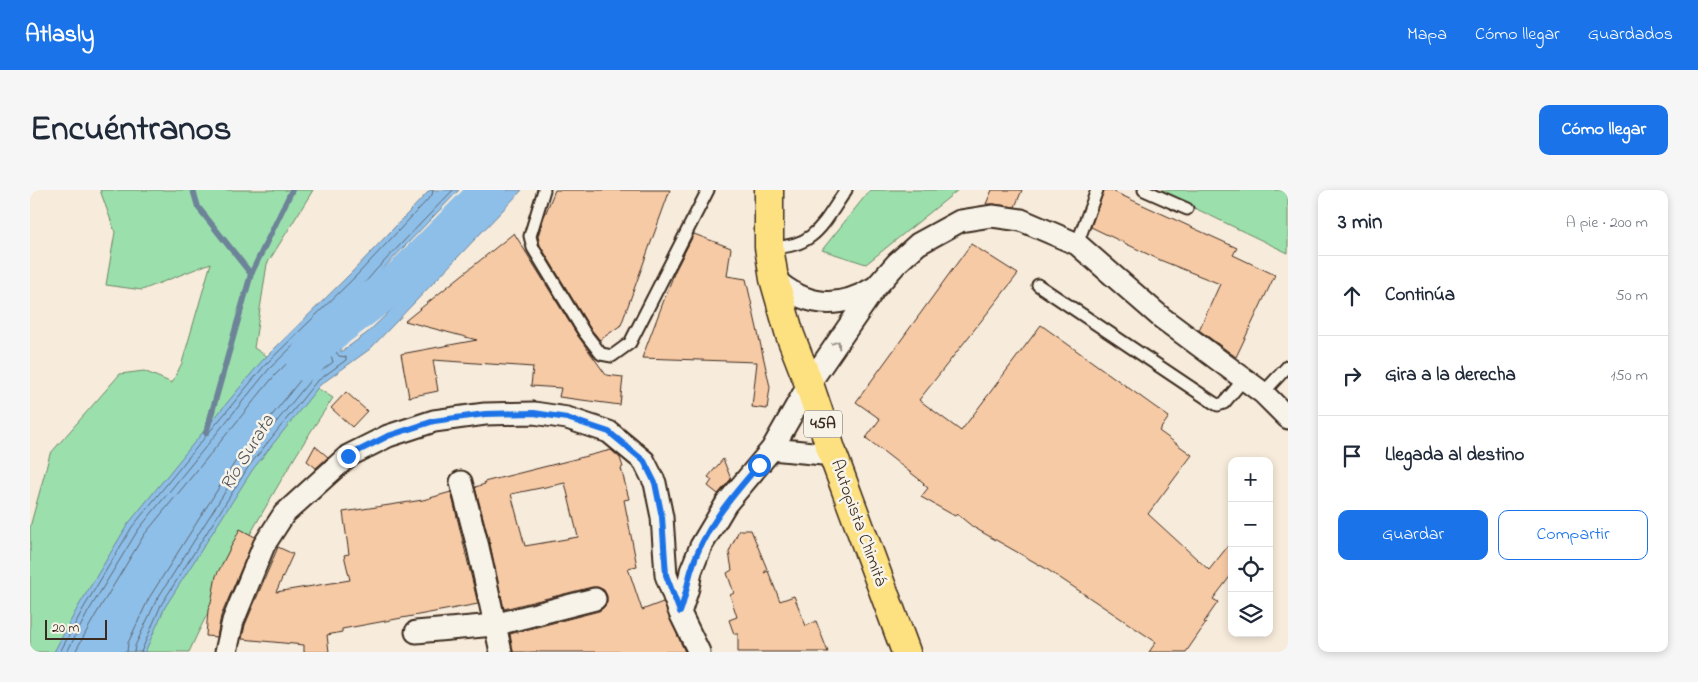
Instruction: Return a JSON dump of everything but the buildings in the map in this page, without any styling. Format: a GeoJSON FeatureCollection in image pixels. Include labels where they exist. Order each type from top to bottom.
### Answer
{"type":"FeatureCollection","features":[{"type":"Feature","properties":{"kind":"highway","name":"Autopista Chimitá"},"geometry":{"type":"LineString","coordinates":[[769,190],[769,248],[774,279],[790,335],[810,384],[833,455],[906,652]]}},
{"type":"Feature","properties":{"kind":"street"},"geometry":{"type":"LineString","coordinates":[[680,612],[688,588],[691,571],[701,546],[726,504],[772,449],[810,384],[875,288],[897,263],[918,244],[960,221],[992,216],[1021,220],[1077,244],[1162,318],[1262,393],[1288,418]]}},
{"type":"Feature","properties":{"kind":"street"},"geometry":{"type":"LineString","coordinates":[[774,279],[795,295],[819,302],[834,303],[848,300],[862,296],[875,288]]}},
{"type":"Feature","properties":{"kind":"street"},"geometry":{"type":"LineString","coordinates":[[226,652],[233,621],[264,545],[284,514],[348,456],[388,436],[434,421],[485,414],[534,413],[567,418],[609,432],[644,461],[655,483],[662,517],[666,575],[680,612],[699,652]]}},
{"type":"Feature","properties":{"kind":"street"},"geometry":{"type":"LineString","coordinates":[[772,449],[833,455]]}},
{"type":"Feature","properties":{"kind":"street"},"geometry":{"type":"LineString","coordinates":[[461,482],[478,548],[500,652]]}},
{"type":"Feature","properties":{"kind":"street"},"geometry":{"type":"LineString","coordinates":[[416,632],[494,625],[595,598]]}},
{"type":"Feature","properties":{"kind":"lane"},"geometry":{"type":"LineString","coordinates":[[544,190],[530,236],[534,248],[584,332],[601,354],[612,356],[630,343],[708,190]]}},
{"type":"Feature","properties":{"kind":"lane"},"geometry":{"type":"LineString","coordinates":[[769,248],[785,248],[807,241],[824,223],[846,190]]}},
{"type":"Feature","properties":{"kind":"lane"},"geometry":{"type":"LineString","coordinates":[[1077,244],[1097,190]]}},
{"type":"Feature","properties":{"kind":"lane"},"geometry":{"type":"LineString","coordinates":[[1144,190],[1187,209]]}},
{"type":"Feature","properties":{"kind":"lane"},"geometry":{"type":"LineString","coordinates":[[1038,285],[1218,405],[1224,403],[1244,379]]}},
{"type":"Feature","properties":{"kind":"lane"},"geometry":{"type":"LineString","coordinates":[[1262,393],[1288,366]]}},
{"type":"Feature","properties":{"kind":"green space"},"geometry":{"type":"Polygon","coordinates":[[[100,190],[313,190],[267,264],[254,348],[333,398],[291,463],[252,531],[211,606],[189,652],[30,652],[30,527],[50,454],[120,374],[144,371],[172,383],[182,363],[211,263],[142,290],[106,285],[115,232],[100,190]]]}},
{"type":"Feature","properties":{"kind":"green space"},"geometry":{"type":"Polygon","coordinates":[[[870,190],[958,190],[866,264],[822,250],[870,190]]]}},
{"type":"Feature","properties":{"kind":"green space"},"geometry":{"type":"Polygon","coordinates":[[[1157,190],[1288,190],[1288,253],[1157,190]]]}},
{"type":"Feature","properties":{"kind":"water"},"geometry":{"type":"Polygon","coordinates":[[[430,190],[459,190],[378,274],[339,321],[341,352],[367,333],[462,242],[508,190],[522,190],[370,349],[320,385],[253,469],[165,607],[145,652],[54,652],[78,607],[128,524],[193,444],[261,362],[352,272],[430,190]]]}},
{"type":"Feature","properties":{"kind":"waterway"},"geometry":{"type":"LineString","coordinates":[[193,190],[198,207],[251,274]]}},
{"type":"Feature","properties":{"kind":"waterway"},"geometry":{"type":"LineString","coordinates":[[206,433],[251,274],[292,190]]}},
{"type":"Feature","properties":{"kind":"waterway","name":"Río Surata"},"geometry":{"type":"LineString","coordinates":[[305,362],[319,341],[402,278],[488,190]]}},
{"type":"Feature","properties":{"kind":"route"},"geometry":{"type":"LineString","coordinates":[[348,456],[388,436],[434,421],[485,414],[534,413],[567,418],[609,432],[644,461],[655,483],[662,517],[666,575],[680,612],[688,588],[691,571],[701,546],[726,504],[759,465]]}}]}
